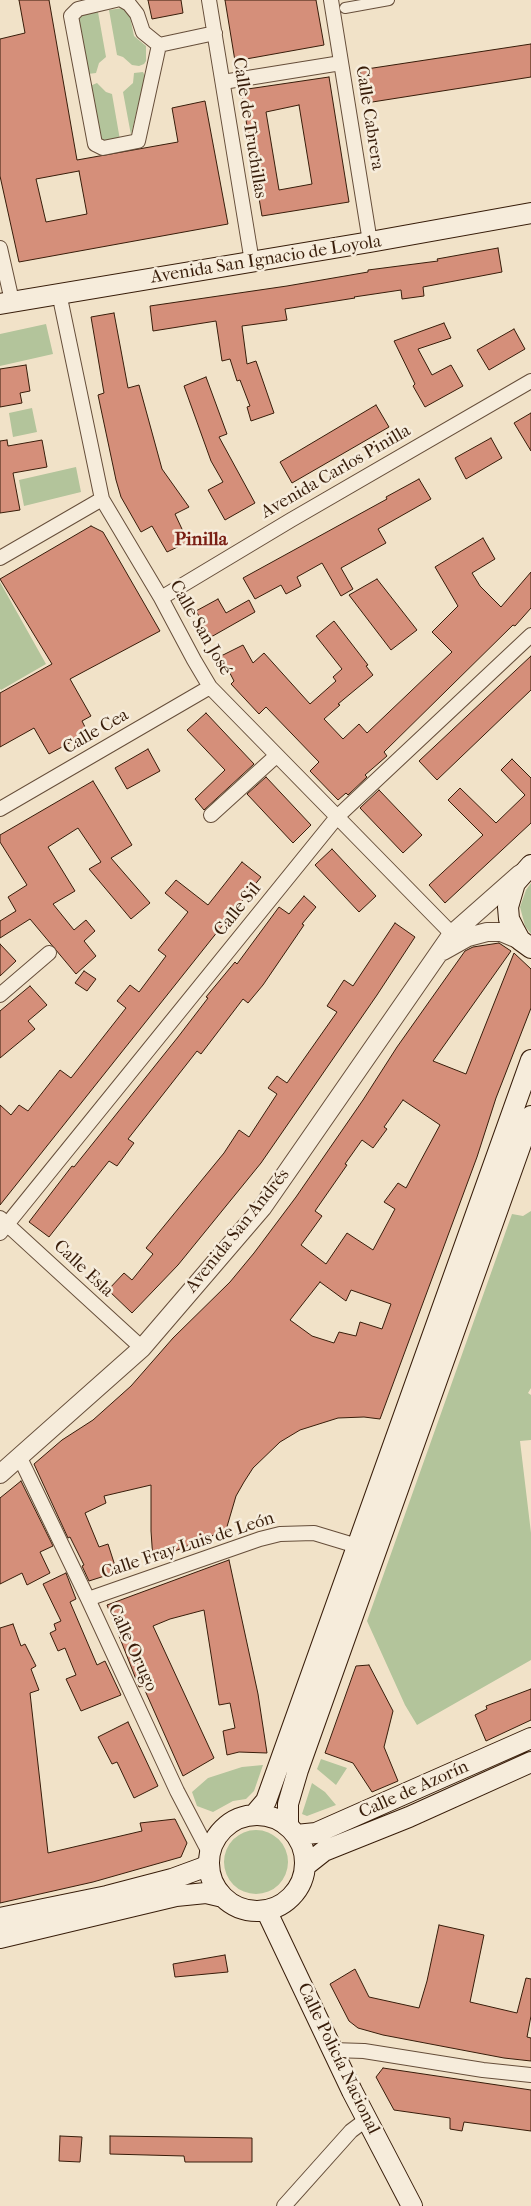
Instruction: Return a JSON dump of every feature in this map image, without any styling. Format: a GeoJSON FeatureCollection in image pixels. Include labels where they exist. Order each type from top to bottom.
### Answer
{"type":"FeatureCollection","features":[{"type":"Feature","properties":{"kind":"main road","name":"Avenida San Ignacio de Loyola"},"geometry":{"type":"LineString","coordinates":[[6,303],[531,213]]}},
{"type":"Feature","properties":{"kind":"main road"},"geometry":{"type":"LineString","coordinates":[[526,944],[509,919],[508,907],[510,895],[527,869]]}},
{"type":"Feature","properties":{"kind":"main road"},"geometry":{"type":"LineString","coordinates":[[254,1815],[266,1801],[531,1060]]}},
{"type":"Feature","properties":{"kind":"main road"},"geometry":{"type":"LineString","coordinates":[[0,1938],[176,1896],[206,1893],[223,1897],[243,1909],[266,1910],[278,1906],[289,1899],[297,1889],[305,1866],[301,1844],[292,1830],[286,1815],[298,1770],[531,1116]]}},
{"type":"Feature","properties":{"kind":"main road","name":"Calle de Azorín"},"geometry":{"type":"LineString","coordinates":[[292,1830],[316,1833],[531,1738]]}},
{"type":"Feature","properties":{"kind":"main road","name":"Calle de Azorín"},"geometry":{"type":"LineString","coordinates":[[305,1866],[324,1851],[410,1817],[531,1762]]}},
{"type":"Feature","properties":{"kind":"main road"},"geometry":{"type":"LineString","coordinates":[[0,1918],[107,1896],[172,1879],[202,1868],[209,1859],[221,1831],[230,1823],[242,1817],[254,1815],[278,1819],[292,1830]]}},
{"type":"Feature","properties":{"kind":"main road"},"geometry":{"type":"LineString","coordinates":[[209,1859],[211,1876],[223,1897]]}},
{"type":"Feature","properties":{"kind":"main road","name":"Calle Policía Nacional"},"geometry":{"type":"LineString","coordinates":[[266,1910],[332,2050],[412,2206]]}},
{"type":"Feature","properties":{"kind":"street"},"geometry":{"type":"LineString","coordinates":[[116,0],[78,9],[71,16],[95,144],[104,148],[138,141],[158,45]]}},
{"type":"Feature","properties":{"kind":"street"},"geometry":{"type":"LineString","coordinates":[[122,0],[129,4],[137,14],[143,32],[158,45]]}},
{"type":"Feature","properties":{"kind":"street","name":"Calle de Truchillas"},"geometry":{"type":"LineString","coordinates":[[209,0],[252,262]]}},
{"type":"Feature","properties":{"kind":"street","name":"Calle Cabrera"},"geometry":{"type":"LineString","coordinates":[[332,0],[370,242]]}},
{"type":"Feature","properties":{"kind":"street"},"geometry":{"type":"LineString","coordinates":[[345,8],[389,0]]}},
{"type":"Feature","properties":{"kind":"street"},"geometry":{"type":"LineString","coordinates":[[158,45],[215,33]]}},
{"type":"Feature","properties":{"kind":"street"},"geometry":{"type":"LineString","coordinates":[[223,82],[342,64]]}},
{"type":"Feature","properties":{"kind":"street"},"geometry":{"type":"LineString","coordinates":[[0,248],[6,303]]}},
{"type":"Feature","properties":{"kind":"street","name":"Calle San José"},"geometry":{"type":"LineString","coordinates":[[59,293],[102,499],[161,598],[210,687],[452,934]]}},
{"type":"Feature","properties":{"kind":"street","name":"Avenida Carlos Pinilla"},"geometry":{"type":"LineString","coordinates":[[161,598],[291,520],[531,381]]}},
{"type":"Feature","properties":{"kind":"street"},"geometry":{"type":"LineString","coordinates":[[0,558],[102,499]]}},
{"type":"Feature","properties":{"kind":"street","name":"Calle Sil"},"geometry":{"type":"LineString","coordinates":[[2,1225],[337,817],[531,635]]}},
{"type":"Feature","properties":{"kind":"street","name":"Calle Cea"},"geometry":{"type":"LineString","coordinates":[[0,809],[210,687]]}},
{"type":"Feature","properties":{"kind":"street"},"geometry":{"type":"LineString","coordinates":[[211,815],[276,756]]}},
{"type":"Feature","properties":{"kind":"street","name":"Avenida San Andrés"},"geometry":{"type":"LineString","coordinates":[[0,1474],[142,1348],[262,1208],[452,934],[527,869]]}},
{"type":"Feature","properties":{"kind":"street","name":"Avenida San Andrés"},"geometry":{"type":"LineString","coordinates":[[438,954],[468,937],[487,932],[501,932],[526,944]]}},
{"type":"Feature","properties":{"kind":"street"},"geometry":{"type":"LineString","coordinates":[[0,995],[49,953]]}},
{"type":"Feature","properties":{"kind":"street","name":"Calle Esla"},"geometry":{"type":"LineString","coordinates":[[2,1225],[142,1348]]}},
{"type":"Feature","properties":{"kind":"street","name":"Calle Orugo"},"geometry":{"type":"LineString","coordinates":[[20,1458],[209,1859]]}},
{"type":"Feature","properties":{"kind":"street","name":"Calle Fray Luis de León"},"geometry":{"type":"LineString","coordinates":[[88,1599],[260,1539],[280,1534],[314,1533],[357,1546]]}},
{"type":"Feature","properties":{"kind":"street"},"geometry":{"type":"LineString","coordinates":[[332,2050],[364,2051],[483,2070],[531,2075]]}},
{"type":"Feature","properties":{"kind":"street"},"geometry":{"type":"LineString","coordinates":[[284,2206],[351,2131],[367,2120]]}},
{"type":"Feature","properties":{"kind":"green space"},"geometry":{"type":"Polygon","coordinates":[[[123,8],[129,12],[134,36],[146,46],[146,61],[139,66],[132,65],[123,57],[117,55],[109,10],[123,8]]]}},
{"type":"Feature","properties":{"kind":"green space"},"geometry":{"type":"Polygon","coordinates":[[[98,12],[106,57],[99,63],[96,73],[88,74],[78,18],[80,15],[98,12]]]}},
{"type":"Feature","properties":{"kind":"green space"},"geometry":{"type":"Polygon","coordinates":[[[143,72],[145,76],[131,135],[123,92],[133,83],[134,73],[143,72]]]}},
{"type":"Feature","properties":{"kind":"green space"},"geometry":{"type":"Polygon","coordinates":[[[97,83],[106,92],[112,94],[120,140],[107,143],[100,140],[90,86],[97,83]]]}},
{"type":"Feature","properties":{"kind":"green space"},"geometry":{"type":"Polygon","coordinates":[[[46,324],[53,354],[0,366],[0,334],[46,324]]]}},
{"type":"Feature","properties":{"kind":"green space"},"geometry":{"type":"Polygon","coordinates":[[[32,408],[37,432],[13,437],[9,413],[32,408]]]}},
{"type":"Feature","properties":{"kind":"green space"},"geometry":{"type":"Polygon","coordinates":[[[76,467],[81,492],[24,506],[19,480],[76,467]]]}},
{"type":"Feature","properties":{"kind":"green space"},"geometry":{"type":"Polygon","coordinates":[[[0,582],[46,664],[1,690],[0,689],[0,582]]]}},
{"type":"Feature","properties":{"kind":"green space"},"geometry":{"type":"Polygon","coordinates":[[[531,883],[531,934],[525,926],[520,907],[526,890],[531,883]]]}},
{"type":"Feature","properties":{"kind":"green space"},"geometry":{"type":"Polygon","coordinates":[[[531,1211],[531,1388],[528,1393],[531,1395],[531,1440],[520,1441],[531,1533],[531,1660],[417,1725],[405,1705],[367,1621],[512,1214],[523,1216],[531,1211]]]}},
{"type":"Feature","properties":{"kind":"green space"},"geometry":{"type":"Polygon","coordinates":[[[321,1759],[347,1768],[336,1785],[317,1769],[321,1759]]]}},
{"type":"Feature","properties":{"kind":"green space"},"geometry":{"type":"Polygon","coordinates":[[[263,1765],[254,1791],[246,1799],[233,1801],[213,1812],[197,1806],[192,1792],[208,1778],[242,1767],[263,1765]]]}},
{"type":"Feature","properties":{"kind":"green space"},"geometry":{"type":"Polygon","coordinates":[[[312,1783],[325,1792],[336,1805],[307,1816],[302,1814],[312,1783]]]}},
{"type":"Feature","properties":{"kind":"green space"},"geometry":{"type":"Polygon","coordinates":[[[256,1830],[274,1836],[282,1844],[288,1862],[282,1880],[274,1888],[256,1894],[238,1888],[230,1880],[224,1862],[230,1844],[238,1836],[256,1830]]]}},
{"type":"Feature","properties":{"kind":"building"},"geometry":{"type":"Polygon","coordinates":[[[19,0],[49,0],[77,160],[178,142],[172,108],[205,101],[228,224],[19,262],[0,176],[0,39],[25,33],[19,0]],[[79,171],[36,179],[46,222],[87,214],[79,171]]]}},
{"type":"Feature","properties":{"kind":"building"},"geometry":{"type":"Polygon","coordinates":[[[148,0],[181,0],[183,13],[152,19],[148,0]]]}},
{"type":"Feature","properties":{"kind":"building"},"geometry":{"type":"Polygon","coordinates":[[[225,0],[316,0],[324,45],[235,61],[225,0]]]}},
{"type":"Feature","properties":{"kind":"building"},"geometry":{"type":"Polygon","coordinates":[[[531,44],[531,77],[366,103],[360,70],[531,44]]]}},
{"type":"Feature","properties":{"kind":"building"},"geometry":{"type":"Polygon","coordinates":[[[329,77],[349,202],[262,216],[241,90],[329,77]],[[299,105],[266,112],[279,190],[312,184],[299,105]]]}},
{"type":"Feature","properties":{"kind":"building"},"geometry":{"type":"Polygon","coordinates":[[[498,248],[502,272],[423,287],[424,296],[402,299],[401,290],[354,297],[285,309],[287,320],[242,326],[247,364],[256,361],[274,413],[251,421],[247,407],[250,406],[240,380],[237,381],[230,359],[222,361],[216,321],[153,331],[150,306],[287,286],[368,272],[368,270],[438,261],[437,259],[498,248]]]}},
{"type":"Feature","properties":{"kind":"building"},"geometry":{"type":"Polygon","coordinates":[[[114,313],[128,388],[139,385],[162,469],[189,507],[175,514],[188,542],[167,552],[152,526],[141,532],[121,497],[116,480],[98,395],[104,393],[91,317],[114,313]]]}},
{"type":"Feature","properties":{"kind":"building"},"geometry":{"type":"Polygon","coordinates":[[[444,323],[451,338],[418,349],[432,375],[451,365],[463,386],[425,407],[413,386],[415,384],[394,341],[444,323]]]}},
{"type":"Feature","properties":{"kind":"building"},"geometry":{"type":"Polygon","coordinates":[[[514,329],[525,349],[489,370],[477,350],[514,329]]]}},
{"type":"Feature","properties":{"kind":"building"},"geometry":{"type":"Polygon","coordinates":[[[26,365],[30,391],[20,393],[22,403],[0,407],[0,369],[26,365]]]}},
{"type":"Feature","properties":{"kind":"building"},"geometry":{"type":"Polygon","coordinates":[[[206,377],[227,434],[219,437],[255,503],[225,520],[208,490],[223,482],[211,461],[184,386],[206,377]]]}},
{"type":"Feature","properties":{"kind":"building"},"geometry":{"type":"Polygon","coordinates":[[[376,405],[389,427],[292,483],[280,462],[376,405]]]}},
{"type":"Feature","properties":{"kind":"building"},"geometry":{"type":"Polygon","coordinates":[[[531,413],[531,451],[514,423],[531,413]]]}},
{"type":"Feature","properties":{"kind":"building"},"geometry":{"type":"Polygon","coordinates":[[[491,438],[502,458],[466,479],[455,458],[491,438]]]}},
{"type":"Feature","properties":{"kind":"building"},"geometry":{"type":"Polygon","coordinates":[[[7,440],[8,446],[42,440],[47,467],[13,473],[20,510],[0,513],[0,441],[7,440]]]}},
{"type":"Feature","properties":{"kind":"building"},"geometry":{"type":"Polygon","coordinates":[[[419,479],[431,499],[378,529],[386,543],[341,568],[353,589],[341,596],[322,563],[297,577],[301,586],[286,594],[281,585],[255,599],[243,578],[387,499],[386,497],[419,479]]]}},
{"type":"Feature","properties":{"kind":"building"},"geometry":{"type":"Polygon","coordinates":[[[91,526],[103,532],[160,631],[70,679],[91,716],[82,721],[88,733],[49,754],[34,728],[0,747],[0,693],[52,664],[0,579],[91,526]]]}},
{"type":"Feature","properties":{"kind":"building"},"geometry":{"type":"Polygon","coordinates":[[[483,538],[495,559],[472,573],[480,586],[501,607],[531,572],[531,608],[515,626],[513,625],[384,752],[387,756],[365,775],[367,777],[348,795],[346,793],[338,800],[310,771],[319,762],[266,707],[259,714],[231,684],[234,681],[221,656],[243,645],[253,663],[264,653],[310,704],[336,681],[333,677],[342,669],[316,636],[334,621],[368,665],[366,666],[373,675],[338,704],[340,705],[324,719],[343,739],[359,724],[367,733],[452,652],[432,632],[458,606],[435,567],[483,538]]]}},
{"type":"Feature","properties":{"kind":"building"},"geometry":{"type":"Polygon","coordinates":[[[377,579],[417,630],[391,650],[349,595],[377,579]]]}},
{"type":"Feature","properties":{"kind":"building"},"geometry":{"type":"Polygon","coordinates":[[[218,599],[226,613],[249,600],[255,612],[211,637],[196,611],[218,599]]]}},
{"type":"Feature","properties":{"kind":"building"},"geometry":{"type":"Polygon","coordinates":[[[531,656],[531,690],[437,780],[419,761],[531,656]]]}},
{"type":"Feature","properties":{"kind":"building"},"geometry":{"type":"Polygon","coordinates":[[[206,713],[254,764],[204,810],[195,799],[225,770],[187,730],[206,713]]]}},
{"type":"Feature","properties":{"kind":"building"},"geometry":{"type":"Polygon","coordinates":[[[148,749],[160,771],[127,789],[115,768],[148,749]]]}},
{"type":"Feature","properties":{"kind":"building"},"geometry":{"type":"Polygon","coordinates":[[[512,759],[531,778],[531,823],[445,903],[429,885],[483,835],[448,800],[460,788],[496,823],[525,795],[501,770],[512,759]]]}},
{"type":"Feature","properties":{"kind":"building"},"geometry":{"type":"Polygon","coordinates":[[[266,777],[311,825],[293,843],[247,794],[266,777]]]}},
{"type":"Feature","properties":{"kind":"building"},"geometry":{"type":"Polygon","coordinates":[[[93,781],[132,845],[111,858],[150,903],[131,919],[89,869],[101,862],[78,828],[48,847],[75,891],[53,904],[74,930],[86,920],[95,931],[84,941],[96,956],[76,974],[30,919],[0,938],[0,921],[16,911],[8,897],[27,885],[0,842],[0,835],[93,781]]]}},
{"type":"Feature","properties":{"kind":"building"},"geometry":{"type":"Polygon","coordinates":[[[379,790],[422,835],[403,853],[360,808],[379,790]]]}},
{"type":"Feature","properties":{"kind":"building"},"geometry":{"type":"Polygon","coordinates":[[[332,849],[376,896],[359,912],[315,865],[332,849]]]}},
{"type":"Feature","properties":{"kind":"building"},"geometry":{"type":"Polygon","coordinates":[[[242,862],[261,877],[0,1205],[0,1105],[11,1115],[19,1105],[28,1111],[60,1070],[71,1078],[126,1008],[117,1001],[130,985],[139,992],[166,956],[158,950],[188,912],[165,893],[176,880],[208,905],[242,862]]]}},
{"type":"Feature","properties":{"kind":"building"},"geometry":{"type":"Polygon","coordinates":[[[304,896],[316,907],[302,924],[304,925],[263,985],[248,1003],[243,999],[201,1054],[197,1051],[128,1139],[134,1143],[117,1166],[109,1161],[49,1237],[29,1222],[72,1166],[74,1167],[178,1037],[208,998],[206,997],[235,962],[237,964],[279,907],[289,914],[304,896]]]}},
{"type":"Feature","properties":{"kind":"building"},"geometry":{"type":"Polygon","coordinates":[[[395,923],[415,937],[377,995],[261,1163],[178,1265],[132,1313],[108,1290],[124,1273],[132,1280],[153,1254],[146,1248],[224,1153],[239,1130],[249,1137],[277,1094],[268,1088],[277,1076],[287,1083],[337,1012],[327,1006],[344,980],[353,986],[395,923]]]}},
{"type":"Feature","properties":{"kind":"building"},"geometry":{"type":"Polygon","coordinates":[[[499,943],[511,951],[433,1061],[466,1074],[514,953],[531,969],[531,1008],[496,1098],[477,1157],[380,1419],[364,1417],[338,1418],[300,1430],[280,1442],[253,1468],[244,1482],[236,1496],[226,1530],[153,1560],[151,1485],[104,1496],[106,1503],[85,1513],[99,1547],[108,1544],[117,1572],[89,1581],[82,1566],[84,1565],[70,1537],[68,1538],[34,1464],[62,1440],[93,1420],[131,1386],[173,1338],[230,1282],[296,1197],[397,1047],[465,951],[473,947],[499,943]],[[403,1100],[384,1127],[387,1129],[373,1148],[362,1140],[315,1211],[322,1216],[301,1245],[326,1264],[347,1233],[373,1250],[395,1209],[384,1202],[398,1183],[406,1188],[440,1125],[403,1100]],[[320,1282],[290,1320],[312,1336],[334,1343],[339,1332],[356,1336],[360,1322],[382,1329],[391,1304],[351,1290],[346,1301],[320,1282]]]}},
{"type":"Feature","properties":{"kind":"building"},"geometry":{"type":"Polygon","coordinates":[[[0,944],[16,961],[0,976],[0,944]]]}},
{"type":"Feature","properties":{"kind":"building"},"geometry":{"type":"Polygon","coordinates":[[[84,971],[96,979],[87,991],[75,983],[84,971]]]}},
{"type":"Feature","properties":{"kind":"building"},"geometry":{"type":"Polygon","coordinates":[[[30,986],[47,1005],[28,1021],[35,1029],[0,1058],[0,1011],[30,986]]]}},
{"type":"Feature","properties":{"kind":"building"},"geometry":{"type":"Polygon","coordinates":[[[21,1481],[53,1546],[40,1552],[50,1573],[27,1585],[22,1573],[0,1584],[0,1498],[21,1481]]]}},
{"type":"Feature","properties":{"kind":"building"},"geometry":{"type":"Polygon","coordinates":[[[229,1560],[258,1694],[267,1753],[239,1752],[227,1755],[223,1731],[235,1728],[230,1703],[219,1705],[204,1610],[170,1619],[153,1626],[214,1758],[183,1776],[143,1686],[139,1687],[107,1605],[229,1560]]]}},
{"type":"Feature","properties":{"kind":"building"},"geometry":{"type":"Polygon","coordinates":[[[66,1573],[76,1599],[70,1602],[97,1665],[105,1661],[121,1695],[81,1711],[66,1679],[76,1675],[65,1648],[58,1651],[50,1633],[56,1630],[54,1624],[61,1621],[43,1584],[66,1573]]]}},
{"type":"Feature","properties":{"kind":"building"},"geometry":{"type":"Polygon","coordinates":[[[13,1624],[21,1646],[25,1644],[36,1666],[31,1669],[39,1690],[30,1693],[48,1853],[142,1831],[140,1823],[175,1819],[187,1843],[181,1857],[93,1882],[0,1903],[0,1628],[13,1624]]]}},
{"type":"Feature","properties":{"kind":"building"},"geometry":{"type":"Polygon","coordinates":[[[369,1665],[393,1711],[384,1747],[398,1781],[372,1792],[353,1763],[325,1753],[356,1666],[369,1665]]]}},
{"type":"Feature","properties":{"kind":"building"},"geometry":{"type":"Polygon","coordinates":[[[531,1689],[531,1720],[486,1741],[475,1715],[487,1709],[486,1706],[531,1689]]]}},
{"type":"Feature","properties":{"kind":"building"},"geometry":{"type":"Polygon","coordinates":[[[128,1722],[158,1786],[134,1798],[117,1762],[112,1764],[98,1737],[128,1722]]]}},
{"type":"Feature","properties":{"kind":"building"},"geometry":{"type":"Polygon","coordinates":[[[439,1925],[484,1935],[470,2002],[517,2013],[526,1978],[531,1979],[531,2016],[527,2037],[531,2038],[531,2061],[504,2058],[383,2035],[358,2028],[349,2021],[330,1984],[355,1969],[369,1997],[419,2008],[439,1925]]]}},
{"type":"Feature","properties":{"kind":"building"},"geometry":{"type":"Polygon","coordinates":[[[225,1955],[228,1972],[175,1977],[173,1964],[225,1955]]]}},
{"type":"Feature","properties":{"kind":"building"},"geometry":{"type":"Polygon","coordinates":[[[383,2068],[531,2090],[531,2131],[464,2122],[462,2131],[450,2129],[450,2118],[394,2110],[376,2077],[383,2068]]]}},
{"type":"Feature","properties":{"kind":"building"},"geometry":{"type":"Polygon","coordinates":[[[60,2136],[82,2137],[80,2162],[59,2161],[60,2136]]]}},
{"type":"Feature","properties":{"kind":"building"},"geometry":{"type":"Polygon","coordinates":[[[110,2136],[252,2138],[252,2162],[185,2162],[184,2156],[110,2154],[110,2136]]]}},
{"type":"Feature","properties":{"kind":"district","name":"Pinilla"},"geometry":{"type":"Point","coordinates":[201,540]}}]}
